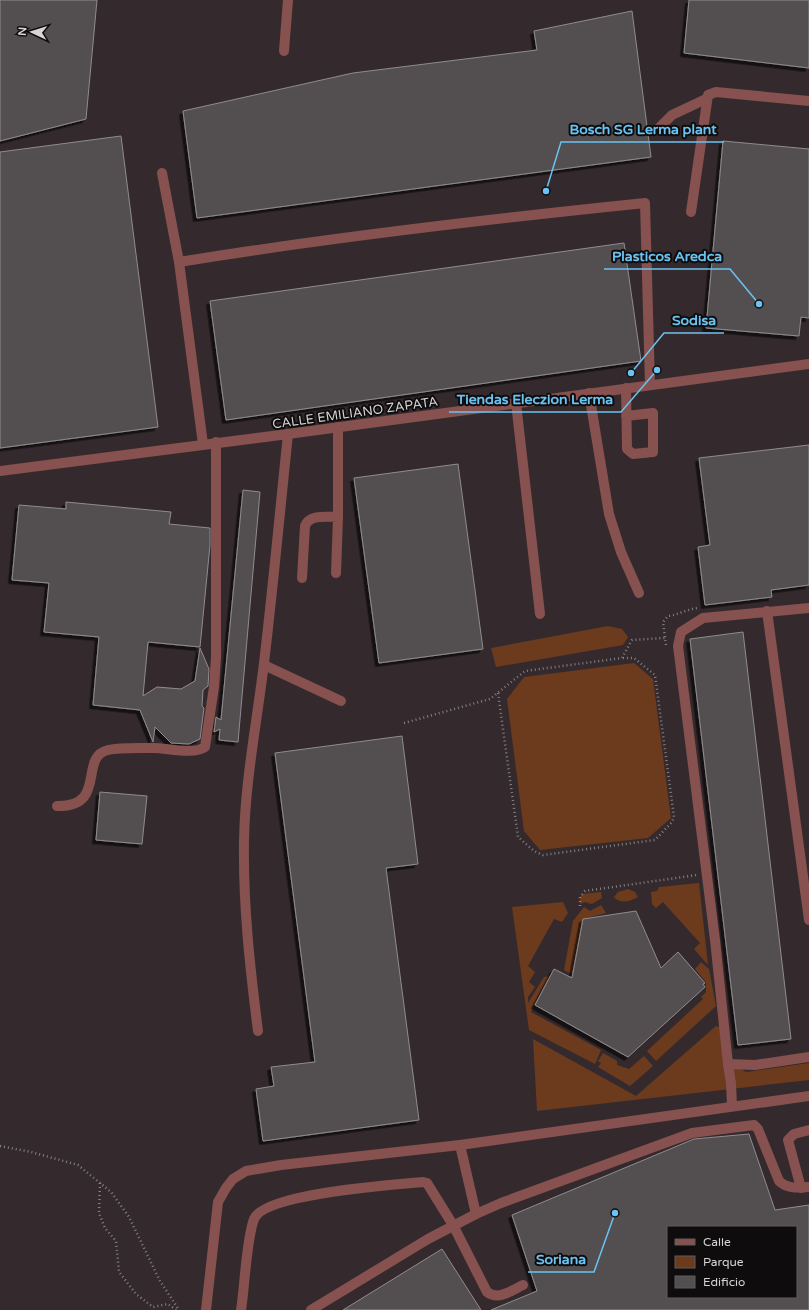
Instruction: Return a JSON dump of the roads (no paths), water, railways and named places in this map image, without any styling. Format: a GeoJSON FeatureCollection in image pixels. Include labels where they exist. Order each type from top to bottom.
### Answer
{"type":"FeatureCollection","features":[{"type":"Feature","properties":{"kind":"street"},"geometry":{"type":"LineString","coordinates":[[284,51],[288,0]]}},
{"type":"Feature","properties":{"kind":"street"},"geometry":{"type":"LineString","coordinates":[[657,130],[672,115],[706,99],[710,94],[716,92],[809,101]]}},
{"type":"Feature","properties":{"kind":"street"},"geometry":{"type":"LineString","coordinates":[[691,212],[706,99]]}},
{"type":"Feature","properties":{"kind":"street"},"geometry":{"type":"LineString","coordinates":[[162,173],[179,262],[203,444]]}},
{"type":"Feature","properties":{"kind":"street"},"geometry":{"type":"LineString","coordinates":[[179,262],[259,249],[554,212],[645,203],[650,385]]}},
{"type":"Feature","properties":{"kind":"street","name":"CALLE EMILIANO ZAPATA"},"geometry":{"type":"LineString","coordinates":[[0,471],[809,364]]}},
{"type":"Feature","properties":{"kind":"street"},"geometry":{"type":"LineString","coordinates":[[626,388],[626,416],[627,449],[633,454],[653,452],[653,414],[626,416]]}},
{"type":"Feature","properties":{"kind":"street"},"geometry":{"type":"LineString","coordinates":[[589,393],[610,514],[621,552],[639,593]]}},
{"type":"Feature","properties":{"kind":"street"},"geometry":{"type":"LineString","coordinates":[[516,403],[540,614]]}},
{"type":"Feature","properties":{"kind":"street"},"geometry":{"type":"LineString","coordinates":[[336,573],[338,517],[338,427]]}},
{"type":"Feature","properties":{"kind":"street"},"geometry":{"type":"LineString","coordinates":[[258,1031],[245,904],[244,839],[255,717],[264,665],[288,434]]}},
{"type":"Feature","properties":{"kind":"street"},"geometry":{"type":"LineString","coordinates":[[57,806],[78,804],[87,795],[94,765],[100,754],[108,750],[153,748],[197,751],[205,747],[214,687],[216,657],[216,442]]}},
{"type":"Feature","properties":{"kind":"street"},"geometry":{"type":"LineString","coordinates":[[302,578],[306,522],[314,518],[338,517]]}},
{"type":"Feature","properties":{"kind":"street"},"geometry":{"type":"LineString","coordinates":[[732,1106],[732,1083],[728,1064],[714,933],[678,646],[681,632],[703,618],[809,608]]}},
{"type":"Feature","properties":{"kind":"street"},"geometry":{"type":"LineString","coordinates":[[767,611],[809,920]]}},
{"type":"Feature","properties":{"kind":"street"},"geometry":{"type":"LineString","coordinates":[[264,665],[341,700]]}},
{"type":"Feature","properties":{"kind":"street"},"geometry":{"type":"LineString","coordinates":[[728,1064],[755,1065],[809,1057]]}},
{"type":"Feature","properties":{"kind":"street"},"geometry":{"type":"LineString","coordinates":[[206,1310],[218,1202],[233,1179],[246,1171],[282,1165],[460,1145],[809,1096]]}},
{"type":"Feature","properties":{"kind":"street"},"geometry":{"type":"LineString","coordinates":[[311,1310],[453,1225],[476,1214],[692,1133],[750,1125],[754,1126],[758,1129],[779,1181],[786,1186],[805,1187],[788,1140],[794,1134],[809,1130]]}},
{"type":"Feature","properties":{"kind":"street"},"geometry":{"type":"LineString","coordinates":[[460,1145],[476,1214]]}},
{"type":"Feature","properties":{"kind":"street"},"geometry":{"type":"LineString","coordinates":[[241,1310],[250,1238],[254,1219],[259,1212],[267,1207],[295,1198],[331,1192],[423,1182],[427,1183],[453,1225],[487,1292],[492,1296],[499,1297],[523,1285]]}},
{"type":"Feature","properties":{"kind":"place","name":"Bosch SG Lerma plant"},"geometry":{"type":"Point","coordinates":[546,191]}},
{"type":"Feature","properties":{"kind":"place","name":"Plasticos Aredca"},"geometry":{"type":"Point","coordinates":[759,304]}},
{"type":"Feature","properties":{"kind":"place","name":"Tiendas Eleczion Lerma"},"geometry":{"type":"Point","coordinates":[657,370]}},
{"type":"Feature","properties":{"kind":"place","name":"Sodisa"},"geometry":{"type":"Point","coordinates":[631,373]}},
{"type":"Feature","properties":{"kind":"place","name":"Soriana"},"geometry":{"type":"Point","coordinates":[615,1213]}}]}
